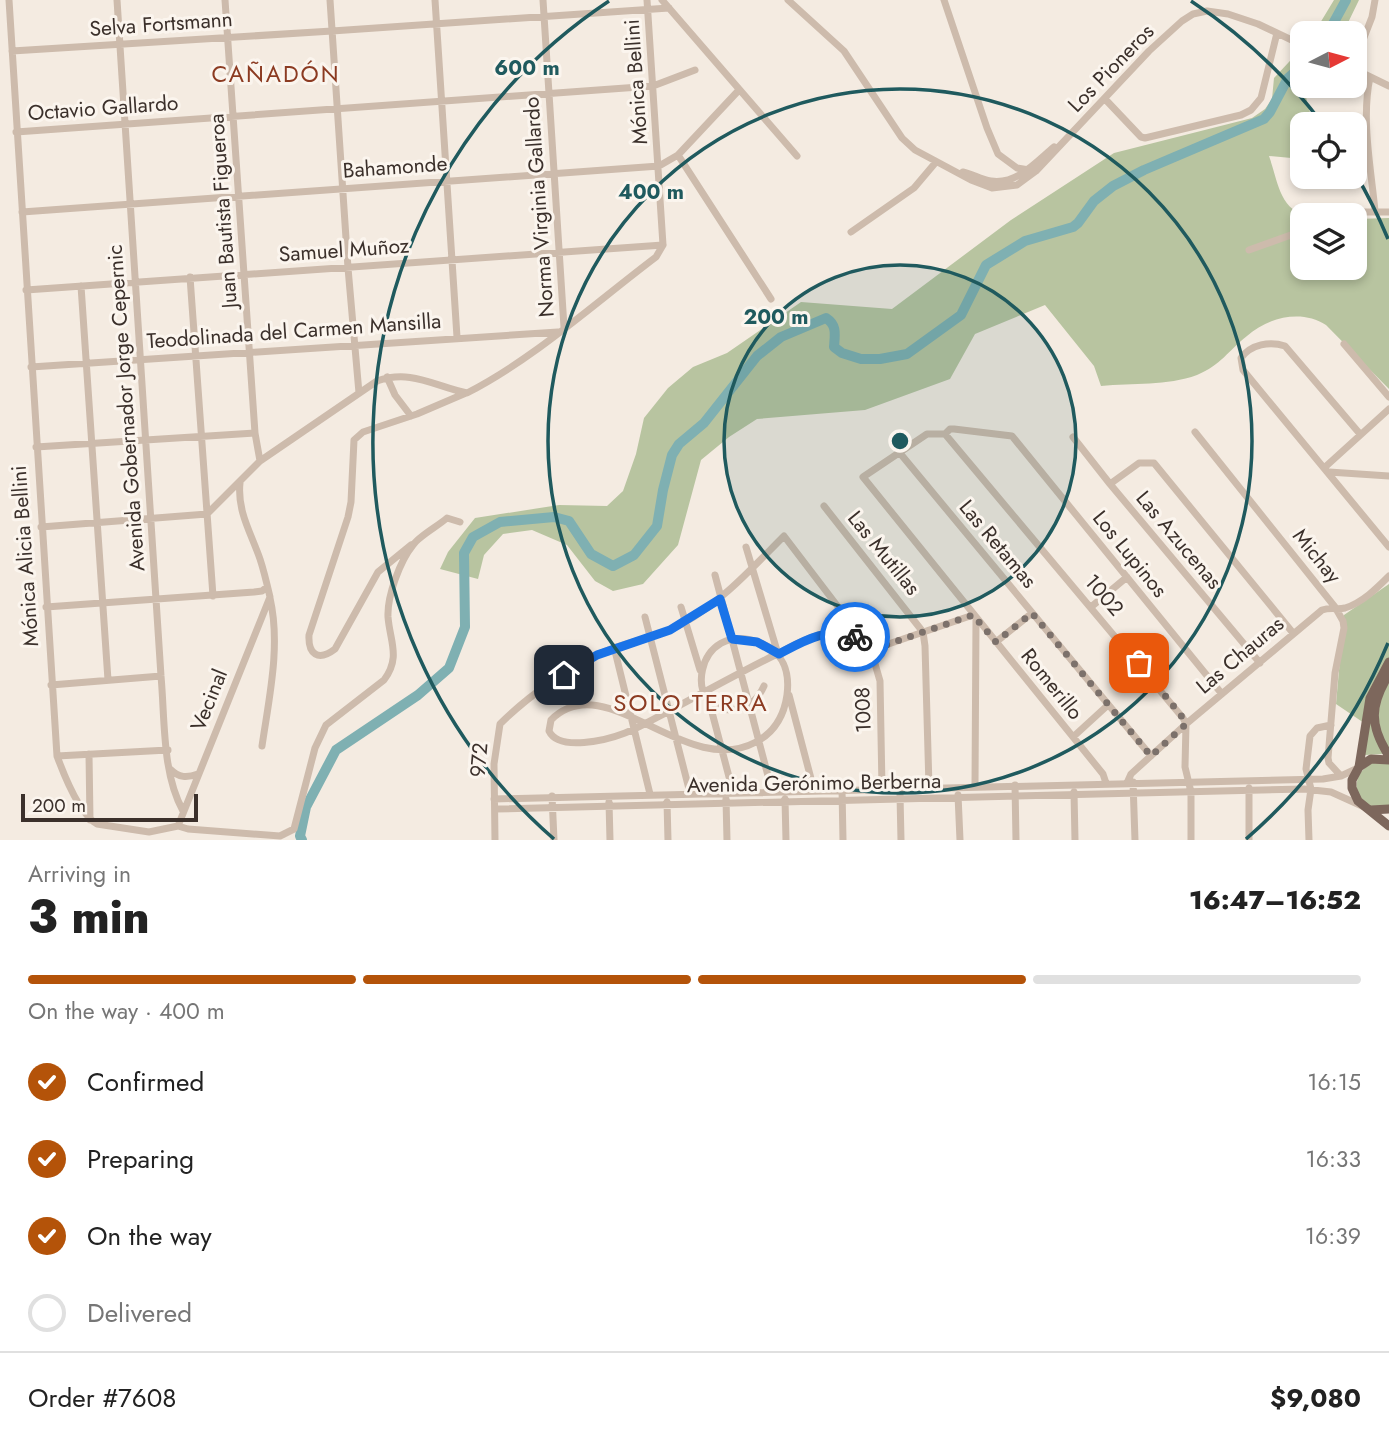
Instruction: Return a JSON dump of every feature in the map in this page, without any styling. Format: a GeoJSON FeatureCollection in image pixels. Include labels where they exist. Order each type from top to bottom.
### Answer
{"type":"FeatureCollection","features":[{"type":"Feature","properties":{"kind":"main road"},"geometry":{"type":"LineString","coordinates":[[1389,662],[1370,698],[1358,768],[1352,780],[1354,795],[1389,826]]}},
{"type":"Feature","properties":{"kind":"main road"},"geometry":{"type":"LineString","coordinates":[[1358,768],[1371,759],[1389,758],[1380,742],[1374,713],[1378,696],[1389,674]]}},
{"type":"Feature","properties":{"kind":"main road"},"geometry":{"type":"LineString","coordinates":[[1366,808],[1376,811],[1389,809]]}},
{"type":"Feature","properties":{"kind":"street","name":"Mónica Alicia Bellini"},"geometry":{"type":"LineString","coordinates":[[9,0],[57,756],[90,821]]}},
{"type":"Feature","properties":{"kind":"street","name":"Avenida Gobernador Jorge Cepernic"},"geometry":{"type":"LineString","coordinates":[[117,0],[161,676],[170,769],[176,798],[183,811]]}},
{"type":"Feature","properties":{"kind":"street","name":"Juan Bautista Figueroa"},"geometry":{"type":"LineString","coordinates":[[225,0],[255,433],[260,461]]}},
{"type":"Feature","properties":{"kind":"street"},"geometry":{"type":"LineString","coordinates":[[330,0],[353,345],[359,393]]}},
{"type":"Feature","properties":{"kind":"street"},"geometry":{"type":"LineString","coordinates":[[436,0],[457,337]]}},
{"type":"Feature","properties":{"kind":"street","name":"Norma Virginia Gallardo"},"geometry":{"type":"LineString","coordinates":[[542,0],[550,94],[561,330]]}},
{"type":"Feature","properties":{"kind":"street","name":"Mónica Bellini"},"geometry":{"type":"LineString","coordinates":[[648,0],[663,245]]}},
{"type":"Feature","properties":{"kind":"street"},"geometry":{"type":"LineString","coordinates":[[662,0],[797,156]]}},
{"type":"Feature","properties":{"kind":"street","name":"Los Pioneros"},"geometry":{"type":"LineString","coordinates":[[788,0],[844,51],[908,145],[971,180],[996,188],[1017,185],[1036,171],[1149,51],[1193,14],[1220,12],[1258,24],[1290,40]]}},
{"type":"Feature","properties":{"kind":"street"},"geometry":{"type":"LineString","coordinates":[[944,0],[998,154],[1010,164],[1027,171],[1036,171]]}},
{"type":"Feature","properties":{"kind":"street"},"geometry":{"type":"LineString","coordinates":[[1367,30],[1375,0]]}},
{"type":"Feature","properties":{"kind":"street","name":"Selva Fortsmann"},"geometry":{"type":"LineString","coordinates":[[12,51],[668,8]]}},
{"type":"Feature","properties":{"kind":"street"},"geometry":{"type":"LineString","coordinates":[[1105,99],[1140,137],[1145,138],[1241,115],[1251,110],[1261,98],[1277,33]]}},
{"type":"Feature","properties":{"kind":"street","name":"Octavio Gallardo"},"geometry":{"type":"LineString","coordinates":[[16,132],[653,86],[695,70]]}},
{"type":"Feature","properties":{"kind":"street"},"geometry":{"type":"LineString","coordinates":[[1367,76],[1389,86]]}},
{"type":"Feature","properties":{"kind":"street"},"geometry":{"type":"LineString","coordinates":[[1370,77],[1366,98],[1375,211]]}},
{"type":"Feature","properties":{"kind":"street","name":"Bahamonde"},"geometry":{"type":"LineString","coordinates":[[22,212],[659,166],[678,155],[739,90]]}},
{"type":"Feature","properties":{"kind":"street","name":"Los Pioneros"},"geometry":{"type":"LineString","coordinates":[[956,171],[996,181],[1010,180],[1027,171],[1063,142]]}},
{"type":"Feature","properties":{"kind":"street"},"geometry":{"type":"LineString","coordinates":[[678,155],[771,299]]}},
{"type":"Feature","properties":{"kind":"street"},"geometry":{"type":"LineString","coordinates":[[851,232],[914,188],[936,162]]}},
{"type":"Feature","properties":{"kind":"street"},"geometry":{"type":"LineString","coordinates":[[1367,212],[1389,212]]}},
{"type":"Feature","properties":{"kind":"street"},"geometry":{"type":"LineString","coordinates":[[1249,250],[1290,235]]}},
{"type":"Feature","properties":{"kind":"street"},"geometry":{"type":"LineString","coordinates":[[460,522],[447,518],[378,572],[335,649],[320,656],[313,653],[308,646],[309,635],[351,502],[354,440],[363,432],[411,416],[481,386],[561,330],[656,257],[663,245]]}},
{"type":"Feature","properties":{"kind":"street","name":"Samuel Muñoz"},"geometry":{"type":"LineString","coordinates":[[26,290],[663,245]]}},
{"type":"Feature","properties":{"kind":"street"},"geometry":{"type":"LineString","coordinates":[[190,277],[213,565],[213,596]]}},
{"type":"Feature","properties":{"kind":"street"},"geometry":{"type":"LineString","coordinates":[[80,286],[108,680]]}},
{"type":"Feature","properties":{"kind":"street","name":"Teodolinada del Carmen Mansilla"},"geometry":{"type":"LineString","coordinates":[[31,367],[561,330]]}},
{"type":"Feature","properties":{"kind":"street"},"geometry":{"type":"LineString","coordinates":[[1360,435],[1285,346],[1272,343],[1245,352],[1241,358],[1243,370],[1389,547]]}},
{"type":"Feature","properties":{"kind":"street"},"geometry":{"type":"LineString","coordinates":[[1344,344],[1389,397]]}},
{"type":"Feature","properties":{"kind":"street"},"geometry":{"type":"LineString","coordinates":[[41,527],[207,514],[260,461],[377,381],[387,377],[412,376],[467,393]]}},
{"type":"Feature","properties":{"kind":"street"},"geometry":{"type":"LineString","coordinates":[[387,377],[395,395],[411,416]]}},
{"type":"Feature","properties":{"kind":"street"},"geometry":{"type":"LineString","coordinates":[[1326,470],[1389,409]]}},
{"type":"Feature","properties":{"kind":"street","name":"Los Lupinos"},"geometry":{"type":"LineString","coordinates":[[945,434],[954,429],[1012,436],[1222,694]]}},
{"type":"Feature","properties":{"kind":"street","name":"Michay"},"geometry":{"type":"LineString","coordinates":[[1195,432],[1335,607],[1343,621],[1329,763],[1341,776]]}},
{"type":"Feature","properties":{"kind":"street"},"geometry":{"type":"LineString","coordinates":[[36,447],[255,433]]}},
{"type":"Feature","properties":{"kind":"street"},"geometry":{"type":"LineString","coordinates":[[899,452],[927,434],[945,434]]}},
{"type":"Feature","properties":{"kind":"street","name":"1002"},"geometry":{"type":"LineString","coordinates":[[945,434],[1186,724]]}},
{"type":"Feature","properties":{"kind":"street","name":"Las Azucenas"},"geometry":{"type":"LineString","coordinates":[[1073,437],[1260,663]]}},
{"type":"Feature","properties":{"kind":"street","name":"Romerillo"},"geometry":{"type":"LineString","coordinates":[[899,452],[863,477],[1103,774],[1106,783]]}},
{"type":"Feature","properties":{"kind":"street","name":"Las Retamas"},"geometry":{"type":"LineString","coordinates":[[899,452],[1151,756]]}},
{"type":"Feature","properties":{"kind":"street"},"geometry":{"type":"LineString","coordinates":[[1110,484],[1139,463],[1150,461],[1158,467],[1293,633]]}},
{"type":"Feature","properties":{"kind":"street"},"geometry":{"type":"LineString","coordinates":[[1326,470],[1389,476]]}},
{"type":"Feature","properties":{"kind":"street"},"geometry":{"type":"LineString","coordinates":[[240,483],[241,510],[260,561],[270,597],[275,631],[262,746]]}},
{"type":"Feature","properties":{"kind":"street","name":"Las Mutillas"},"geometry":{"type":"LineString","coordinates":[[824,506],[923,632]]}},
{"type":"Feature","properties":{"kind":"street","name":"972"},"geometry":{"type":"LineString","coordinates":[[495,840],[495,749],[500,724],[579,664],[685,622],[720,599],[784,536]]}},
{"type":"Feature","properties":{"kind":"street","name":"1008"},"geometry":{"type":"LineString","coordinates":[[784,536],[871,650],[880,681],[883,788]]}},
{"type":"Feature","properties":{"kind":"street"},"geometry":{"type":"LineString","coordinates":[[89,754],[90,821],[97,824],[149,832],[178,826],[280,836],[294,830],[309,768],[326,725],[384,680],[390,671],[395,658],[388,617],[390,597],[413,543]]}},
{"type":"Feature","properties":{"kind":"street"},"geometry":{"type":"LineString","coordinates":[[746,547],[787,672],[788,691],[814,790]]}},
{"type":"Feature","properties":{"kind":"street"},"geometry":{"type":"LineString","coordinates":[[715,575],[772,791]]}},
{"type":"Feature","properties":{"kind":"street","name":"Las Chauras"},"geometry":{"type":"LineString","coordinates":[[1130,783],[1130,774],[1293,633],[1322,610],[1346,608],[1355,604],[1389,576]]}},
{"type":"Feature","properties":{"kind":"street"},"geometry":{"type":"LineString","coordinates":[[1091,607],[1127,577]]}},
{"type":"Feature","properties":{"kind":"street"},"geometry":{"type":"LineString","coordinates":[[46,607],[213,596],[262,591],[267,587]]}},
{"type":"Feature","properties":{"kind":"street","name":"Vecinal"},"geometry":{"type":"LineString","coordinates":[[178,826],[270,597]]}},
{"type":"Feature","properties":{"kind":"street"},"geometry":{"type":"LineString","coordinates":[[681,607],[701,673],[703,693],[708,701],[722,750],[730,792],[726,802],[727,840]]}},
{"type":"Feature","properties":{"kind":"street"},"geometry":{"type":"LineString","coordinates":[[996,642],[1032,613]]}},
{"type":"Feature","properties":{"kind":"street"},"geometry":{"type":"LineString","coordinates":[[645,617],[690,793]]}},
{"type":"Feature","properties":{"kind":"street"},"geometry":{"type":"LineString","coordinates":[[871,650],[975,617],[975,786]]}},
{"type":"Feature","properties":{"kind":"street"},"geometry":{"type":"LineString","coordinates":[[923,632],[929,787]]}},
{"type":"Feature","properties":{"kind":"street"},"geometry":{"type":"LineString","coordinates":[[788,691],[781,718],[775,727],[759,740],[742,748],[722,750],[677,740],[644,724],[606,706],[579,705],[556,715],[551,720],[550,731],[557,740],[573,743],[607,738],[634,729],[644,724],[670,710],[703,693],[742,672],[809,639],[831,633],[844,633],[864,641]]}},
{"type":"Feature","properties":{"kind":"street"},"geometry":{"type":"LineString","coordinates":[[701,673],[705,660],[713,649],[732,639],[757,642],[779,654]]}},
{"type":"Feature","properties":{"kind":"street"},"geometry":{"type":"LineString","coordinates":[[614,648],[650,794]]}},
{"type":"Feature","properties":{"kind":"street"},"geometry":{"type":"LineString","coordinates":[[51,685],[161,676]]}},
{"type":"Feature","properties":{"kind":"street"},"geometry":{"type":"LineString","coordinates":[[708,701],[728,710],[744,708],[756,700],[764,686]]}},
{"type":"Feature","properties":{"kind":"street"},"geometry":{"type":"LineString","coordinates":[[1073,737],[1108,705]]}},
{"type":"Feature","properties":{"kind":"street"},"geometry":{"type":"LineString","coordinates":[[1186,724],[1191,840]]}},
{"type":"Feature","properties":{"kind":"street"},"geometry":{"type":"LineString","coordinates":[[1309,840],[1308,810],[1311,789],[1306,779],[1310,736],[1317,728],[1331,725]]}},
{"type":"Feature","properties":{"kind":"street"},"geometry":{"type":"LineString","coordinates":[[57,756],[168,750]]}},
{"type":"Feature","properties":{"kind":"street"},"geometry":{"type":"LineString","coordinates":[[1341,776],[1358,768]]}},
{"type":"Feature","properties":{"kind":"street"},"geometry":{"type":"LineString","coordinates":[[170,769],[188,778],[198,774]]}},
{"type":"Feature","properties":{"kind":"street","name":"Avenida Gerónimo Berberna"},"geometry":{"type":"LineString","coordinates":[[494,799],[1341,776]]}},
{"type":"Feature","properties":{"kind":"street"},"geometry":{"type":"LineString","coordinates":[[1248,779],[1249,840]]}},
{"type":"Feature","properties":{"kind":"street"},"geometry":{"type":"LineString","coordinates":[[1130,783],[1134,793],[1135,840]]}},
{"type":"Feature","properties":{"kind":"street"},"geometry":{"type":"LineString","coordinates":[[1074,784],[1075,840]]}},
{"type":"Feature","properties":{"kind":"street"},"geometry":{"type":"LineString","coordinates":[[1015,785],[1016,840]]}},
{"type":"Feature","properties":{"kind":"street"},"geometry":{"type":"LineString","coordinates":[[958,787],[960,840]]}},
{"type":"Feature","properties":{"kind":"street"},"geometry":{"type":"LineString","coordinates":[[900,788],[901,840]]}},
{"type":"Feature","properties":{"kind":"street"},"geometry":{"type":"LineString","coordinates":[[842,789],[843,840]]}},
{"type":"Feature","properties":{"kind":"street","name":"Avenida Gerónimo Berberna"},"geometry":{"type":"LineString","coordinates":[[495,809],[1311,789],[1331,792],[1366,808]]}},
{"type":"Feature","properties":{"kind":"street"},"geometry":{"type":"LineString","coordinates":[[785,791],[786,840]]}},
{"type":"Feature","properties":{"kind":"street"},"geometry":{"type":"LineString","coordinates":[[667,793],[668,840]]}},
{"type":"Feature","properties":{"kind":"street"},"geometry":{"type":"LineString","coordinates":[[609,795],[610,840]]}},
{"type":"Feature","properties":{"kind":"street"},"geometry":{"type":"LineString","coordinates":[[552,796],[554,840]]}},
{"type":"Feature","properties":{"kind":"green space"},"geometry":{"type":"Polygon","coordinates":[[[1334,0],[1359,0],[1349,21],[1321,21],[1334,0]]]}},
{"type":"Feature","properties":{"kind":"green space"},"geometry":{"type":"Polygon","coordinates":[[[1290,61],[1290,98],[1306,98],[1310,112],[1290,112],[1290,158],[1269,156],[1278,185],[1290,206],[1290,280],[1367,280],[1367,219],[1389,218],[1389,389],[1326,325],[1317,320],[1296,316],[1275,320],[1255,329],[1218,362],[1186,379],[1101,386],[1094,366],[1045,305],[975,334],[950,379],[865,410],[757,419],[729,437],[701,460],[678,545],[643,584],[613,591],[595,581],[567,545],[532,530],[503,534],[484,555],[478,579],[440,569],[448,552],[475,518],[559,505],[607,506],[623,491],[636,454],[644,418],[668,388],[693,367],[727,353],[801,302],[892,309],[1011,220],[1114,153],[1252,118],[1265,109],[1272,99],[1274,78],[1290,61]]]}},
{"type":"Feature","properties":{"kind":"green space"},"geometry":{"type":"Polygon","coordinates":[[[1389,584],[1389,751],[1373,732],[1383,754],[1365,755],[1367,725],[1336,704],[1344,615],[1389,584]]]}},
{"type":"Feature","properties":{"kind":"green space"},"geometry":{"type":"Polygon","coordinates":[[[1374,762],[1389,764],[1389,805],[1371,807],[1357,795],[1359,775],[1374,762]]]}},
{"type":"Feature","properties":{"kind":"waterway"},"geometry":{"type":"LineString","coordinates":[[1335,21],[1346,0]]}},
{"type":"Feature","properties":{"kind":"waterway"},"geometry":{"type":"LineString","coordinates":[[302,840],[300,836],[306,807],[336,750],[418,695],[449,668],[465,627],[464,553],[473,537],[500,522],[554,517],[569,521],[591,554],[613,566],[634,555],[657,526],[672,455],[679,444],[704,423],[757,356],[781,337],[826,318],[834,327],[834,347],[842,353],[861,359],[907,354],[961,315],[986,265],[1025,241],[1073,227],[1094,201],[1113,186],[1264,119],[1290,76]]}},
{"type":"Feature","properties":{"kind":"way so far"},"geometry":{"type":"LineString","coordinates":[[855,637],[864,641],[871,650],[973,615],[996,642],[1032,613],[1151,756],[1186,724],[1139,663]]}},
{"type":"Feature","properties":{"kind":"district","name":"CAÑADÓN"},"geometry":{"type":"Point","coordinates":[276,74]}},
{"type":"Feature","properties":{"kind":"district","name":"SOLO TERRA"},"geometry":{"type":"Point","coordinates":[691,702]}},
{"type":"Feature","properties":{"kind":"route"},"geometry":{"type":"LineString","coordinates":[[564,675],[597,655],[670,630],[720,599],[732,639],[757,642],[779,654],[823,634],[838,632],[855,637]]}}]}
